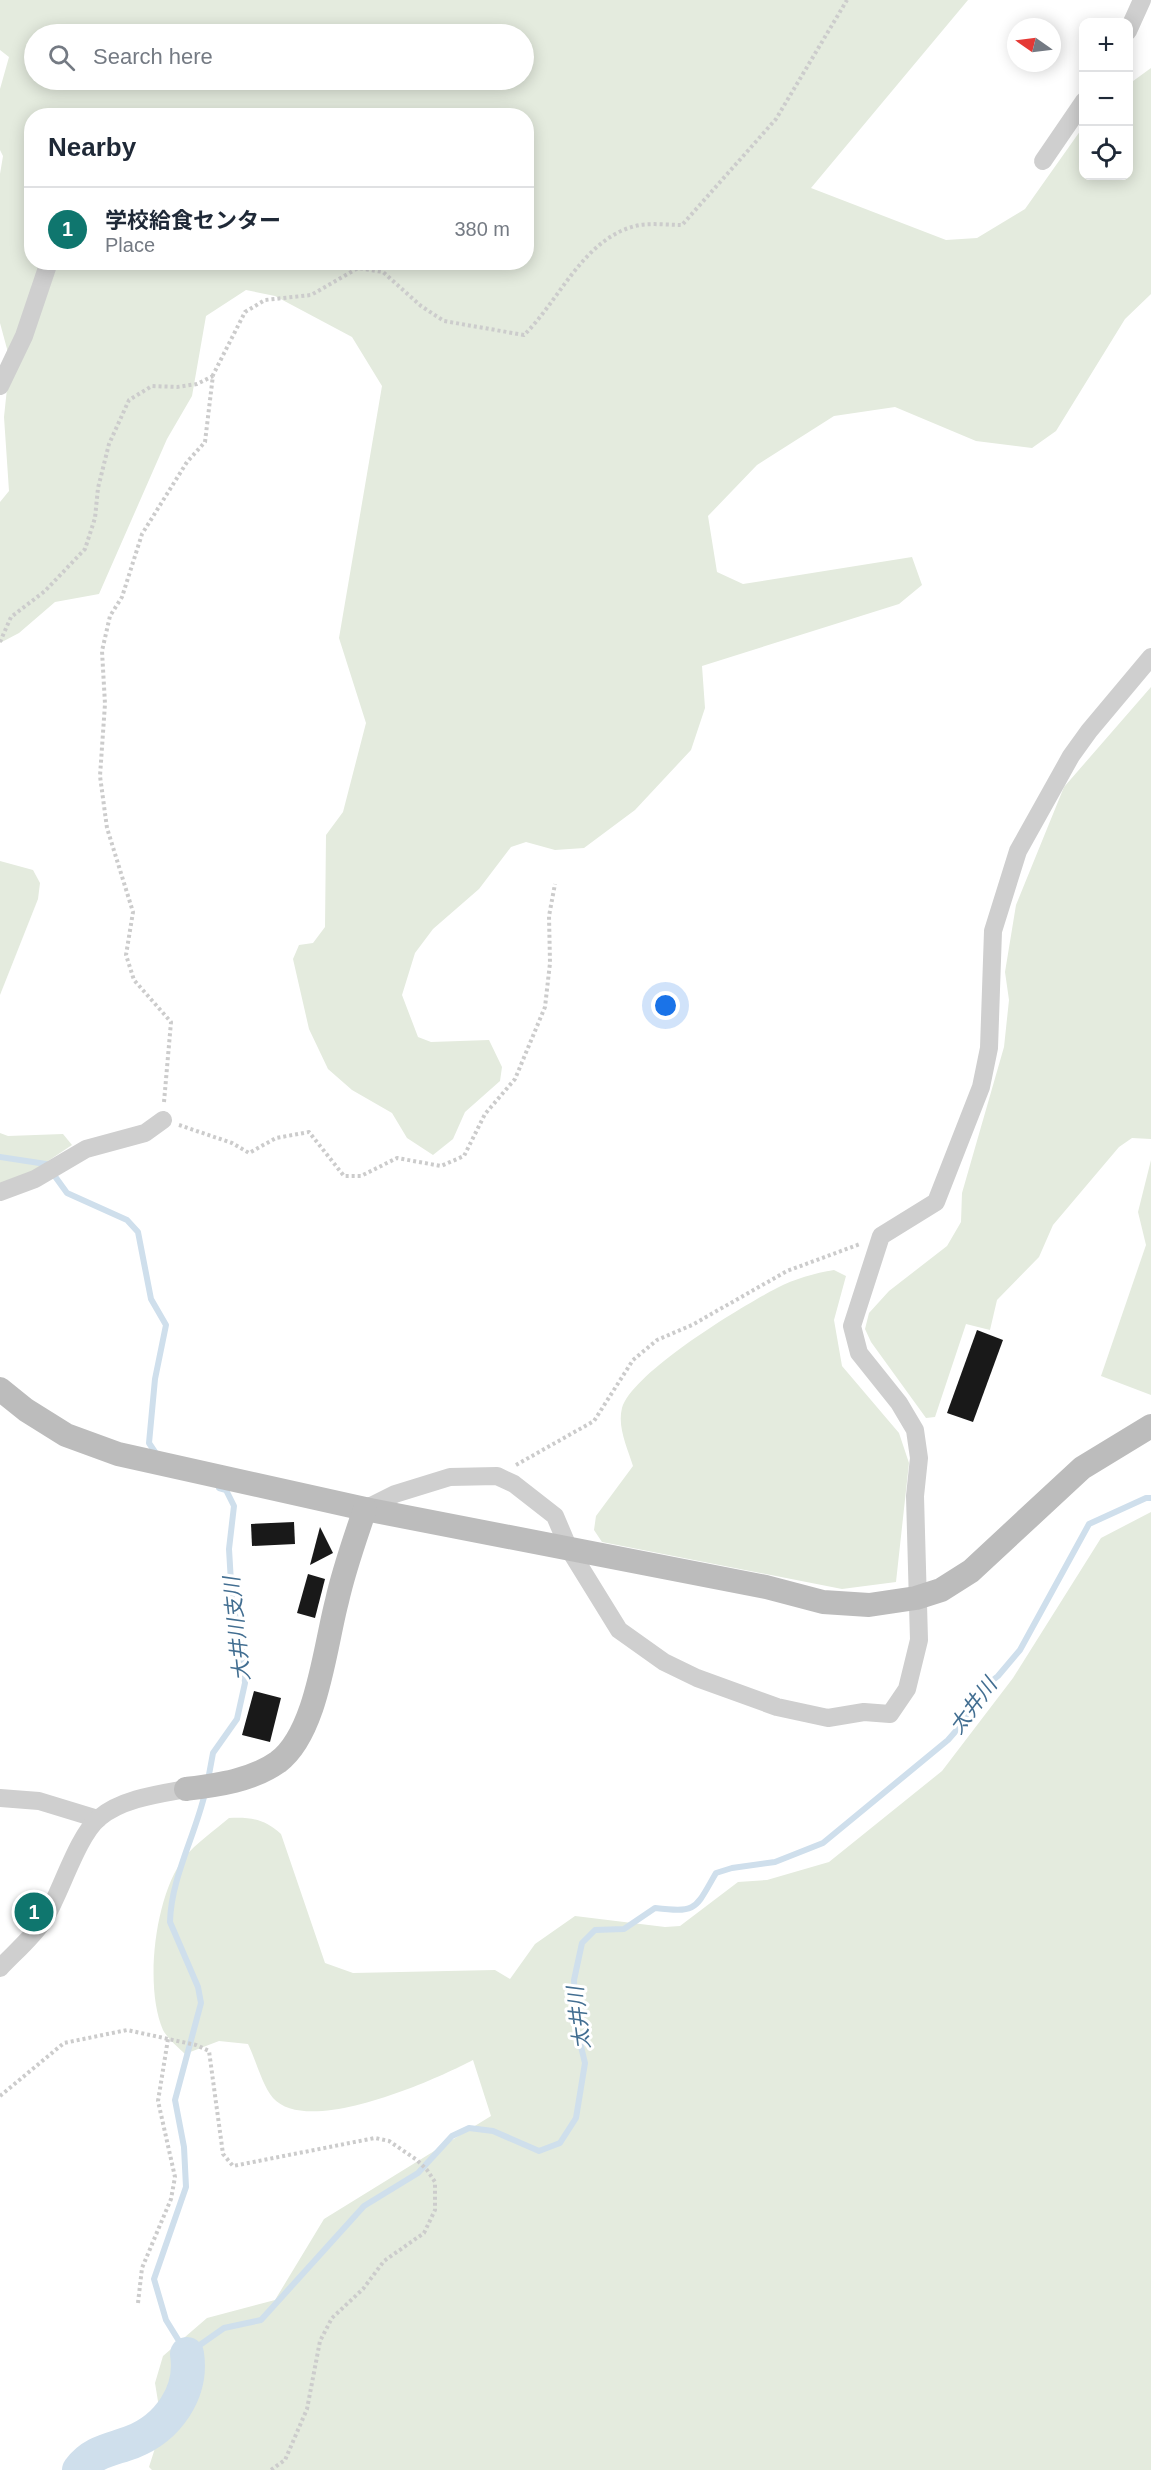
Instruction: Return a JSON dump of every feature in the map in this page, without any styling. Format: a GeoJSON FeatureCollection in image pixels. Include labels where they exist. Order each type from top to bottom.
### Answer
{"type":"FeatureCollection","features":[{"type":"Feature","properties":{"kind":"street"},"geometry":{"type":"LineString","coordinates":[[1133,21],[1142,0]]}},
{"type":"Feature","properties":{"kind":"street"},"geometry":{"type":"LineString","coordinates":[[1043,161],[1079,107]]}},
{"type":"Feature","properties":{"kind":"street"},"geometry":{"type":"LineString","coordinates":[[0,386],[24,336],[46,270]]}},
{"type":"Feature","properties":{"kind":"street"},"geometry":{"type":"LineString","coordinates":[[0,1968],[44,1921],[80,1846],[98,1819],[118,1807],[147,1797],[245,1778],[277,1762],[290,1750],[312,1702],[337,1600],[365,1509],[395,1494],[450,1477],[497,1476],[514,1484],[555,1516],[569,1549],[619,1630],[664,1662],[697,1678],[777,1707],[828,1718],[864,1712],[890,1714],[907,1689],[919,1640],[916,1598],[915,1496],[918,1458],[915,1431],[899,1403],[859,1353],[852,1326],[881,1236],[936,1202],[981,1087],[989,1048],[993,931],[1018,851],[1083,739],[1151,657]]}},
{"type":"Feature","properties":{"kind":"street"},"geometry":{"type":"LineString","coordinates":[[0,1192],[35,1179],[59,1162],[86,1149],[145,1133],[163,1120]]}},
{"type":"Feature","properties":{"kind":"street"},"geometry":{"type":"LineString","coordinates":[[0,1389],[26,1410],[66,1436],[118,1454],[365,1509],[766,1587],[823,1602],[869,1605],[916,1598],[941,1590],[971,1571],[1082,1468],[1151,1426]]}},
{"type":"Feature","properties":{"kind":"street"},"geometry":{"type":"LineString","coordinates":[[0,1798],[39,1801],[98,1819]]}},
{"type":"Feature","properties":{"kind":"path"},"geometry":{"type":"LineString","coordinates":[[370,270],[383,272],[421,306],[444,321],[524,335],[539,320],[551,300],[590,254],[611,237],[640,225],[682,225],[776,119],[847,0]]}},
{"type":"Feature","properties":{"kind":"path"},"geometry":{"type":"LineString","coordinates":[[354,270],[310,295],[265,300],[245,312],[213,375],[205,442],[188,462],[142,534],[122,597],[110,616],[102,651],[105,704],[100,776],[107,828],[133,912],[126,955],[134,980],[171,1022],[165,1071],[163,1120],[232,1143],[249,1153],[276,1138],[309,1132],[344,1176],[361,1176],[397,1158],[441,1166],[464,1156],[485,1114],[515,1079],[545,1007],[550,963],[549,916],[555,884]]}},
{"type":"Feature","properties":{"kind":"path"},"geometry":{"type":"LineString","coordinates":[[0,642],[11,617],[45,591],[84,549],[95,518],[98,488],[109,444],[129,400],[152,386],[177,387],[197,384],[213,375]]}},
{"type":"Feature","properties":{"kind":"path"},"geometry":{"type":"LineString","coordinates":[[497,1476],[594,1421],[633,1360],[657,1340],[692,1325],[787,1271],[881,1236]]}},
{"type":"Feature","properties":{"kind":"path"},"geometry":{"type":"LineString","coordinates":[[0,2096],[64,2043],[127,2030],[196,2045],[209,2051],[223,2154],[233,2166],[375,2138],[390,2140],[427,2170],[435,2182],[435,2210],[424,2233],[384,2261],[363,2289],[332,2318],[320,2341],[307,2409],[285,2460],[271,2470]]}},
{"type":"Feature","properties":{"kind":"path"},"geometry":{"type":"LineString","coordinates":[[138,2303],[142,2268],[171,2199],[175,2177],[158,2101],[168,2039]]}},
{"type":"Feature","properties":{"kind":"shaded area"},"geometry":{"type":"Polygon","coordinates":[[[0,0],[968,0],[811,188],[946,240],[977,238],[1025,209],[1079,133],[1079,180],[1133,180],[1133,81],[1151,68],[1151,294],[1125,319],[1056,431],[1032,448],[976,441],[895,407],[834,416],[757,465],[708,516],[717,572],[743,584],[912,557],[922,585],[899,604],[702,666],[705,708],[691,750],[635,810],[584,848],[555,850],[526,842],[511,847],[479,889],[433,929],[415,953],[402,995],[418,1037],[431,1042],[489,1040],[502,1067],[500,1081],[465,1112],[453,1139],[433,1155],[407,1138],[392,1113],[352,1090],[328,1069],[309,1029],[293,959],[299,945],[313,943],[325,927],[326,835],[343,812],[366,723],[339,638],[382,386],[352,337],[275,296],[246,290],[206,316],[192,396],[167,439],[99,594],[55,602],[19,633],[0,643],[0,502],[9,491],[4,417],[10,360],[0,323],[0,174],[3,156],[0,150],[0,89],[9,57],[0,50],[0,0]]]}},
{"type":"Feature","properties":{"kind":"shaded area"},"geometry":{"type":"Polygon","coordinates":[[[1151,687],[1151,1139],[1132,1138],[1119,1147],[1053,1225],[1039,1257],[997,1300],[990,1330],[966,1324],[935,1417],[926,1418],[871,1342],[865,1329],[869,1313],[889,1291],[947,1246],[961,1222],[962,1193],[1004,1047],[1009,1000],[1005,972],[1016,905],[1064,787],[1151,687]]]}},
{"type":"Feature","properties":{"kind":"shaded area"},"geometry":{"type":"Polygon","coordinates":[[[0,861],[33,870],[40,883],[38,899],[0,995],[0,861]]]}},
{"type":"Feature","properties":{"kind":"shaded area"},"geometry":{"type":"Polygon","coordinates":[[[0,1133],[8,1136],[63,1134],[72,1145],[0,1193],[0,1133]]]}},
{"type":"Feature","properties":{"kind":"shaded area"},"geometry":{"type":"Polygon","coordinates":[[[1151,1160],[1151,1395],[1101,1376],[1146,1245],[1138,1212],[1151,1160]]]}},
{"type":"Feature","properties":{"kind":"shaded area"},"geometry":{"type":"Polygon","coordinates":[[[834,1270],[846,1276],[834,1320],[842,1366],[899,1433],[909,1463],[896,1582],[842,1589],[602,1542],[594,1530],[596,1516],[633,1466],[621,1423],[622,1408],[630,1393],[667,1359],[715,1324],[790,1282],[834,1270]]]}},
{"type":"Feature","properties":{"kind":"shaded area"},"geometry":{"type":"Polygon","coordinates":[[[1151,1512],[1151,2470],[152,2470],[149,2467],[162,2426],[155,2383],[163,2356],[207,2318],[275,2300],[324,2219],[491,2116],[473,2060],[431,2080],[372,2101],[342,2108],[314,2111],[290,2108],[273,2098],[262,2079],[248,2044],[219,2041],[185,2054],[163,2030],[157,2012],[154,1966],[160,1917],[166,1894],[174,1874],[194,1847],[229,1818],[257,1820],[275,1829],[281,1834],[325,1963],[353,1973],[495,1970],[510,1979],[535,1944],[575,1916],[665,1927],[680,1926],[738,1882],[767,1880],[829,1862],[942,1771],[1013,1678],[1101,1538],[1151,1512]]]}},
{"type":"Feature","properties":{"kind":"building"},"geometry":{"type":"Polygon","coordinates":[[[977,1330],[1003,1340],[973,1422],[947,1413],[977,1330]]]}},
{"type":"Feature","properties":{"kind":"building"},"geometry":{"type":"Polygon","coordinates":[[[294,1522],[295,1544],[252,1546],[251,1524],[294,1522]]]}},
{"type":"Feature","properties":{"kind":"building"},"geometry":{"type":"Polygon","coordinates":[[[320,1527],[333,1553],[310,1565],[320,1527]]]}},
{"type":"Feature","properties":{"kind":"building"},"geometry":{"type":"Polygon","coordinates":[[[308,1574],[325,1579],[315,1618],[297,1613],[308,1574]]]}},
{"type":"Feature","properties":{"kind":"building"},"geometry":{"type":"Polygon","coordinates":[[[254,1691],[281,1698],[270,1742],[242,1735],[254,1691]]]}},
{"type":"Feature","properties":{"kind":"waterway","name":"大井川支川"},"geometry":{"type":"LineString","coordinates":[[0,1157],[46,1164],[67,1193],[127,1220],[138,1232],[151,1299],[166,1325],[155,1379],[149,1443],[157,1455]]}},
{"type":"Feature","properties":{"kind":"waterway","name":"大井川支川"},"geometry":{"type":"LineString","coordinates":[[208,1780],[213,1753],[237,1719],[245,1683],[243,1655],[232,1599],[229,1549],[234,1506],[226,1490],[219,1488]]}},
{"type":"Feature","properties":{"kind":"waterway","name":"太井川"},"geometry":{"type":"LineString","coordinates":[[205,1793],[174,1889],[170,1922],[198,1987],[201,2003],[175,2100],[184,2147],[186,2187],[154,2279],[166,2320],[187,2354],[224,2328],[261,2320],[364,2206],[418,2173],[452,2136],[469,2128],[493,2131],[539,2151],[560,2143],[576,2118],[585,2063],[576,2026],[574,1980],[582,1943],[595,1930],[624,1929],[655,1908],[680,1910],[694,1906],[716,1873],[732,1868],[775,1862],[823,1843],[948,1740],[962,1724],[977,1693],[998,1676],[1020,1650],[1089,1524],[1146,1498],[1151,1498]]}},
{"type":"Feature","properties":{"kind":"waterway","name":"太井川"},"geometry":{"type":"LineString","coordinates":[[79,2470],[96,2455],[145,2436],[167,2418],[182,2395],[188,2368],[187,2354]]}},
{"type":"Feature","properties":{"kind":"place","name":"学校給食センター"},"geometry":{"type":"Point","coordinates":[34,1912]}}]}
